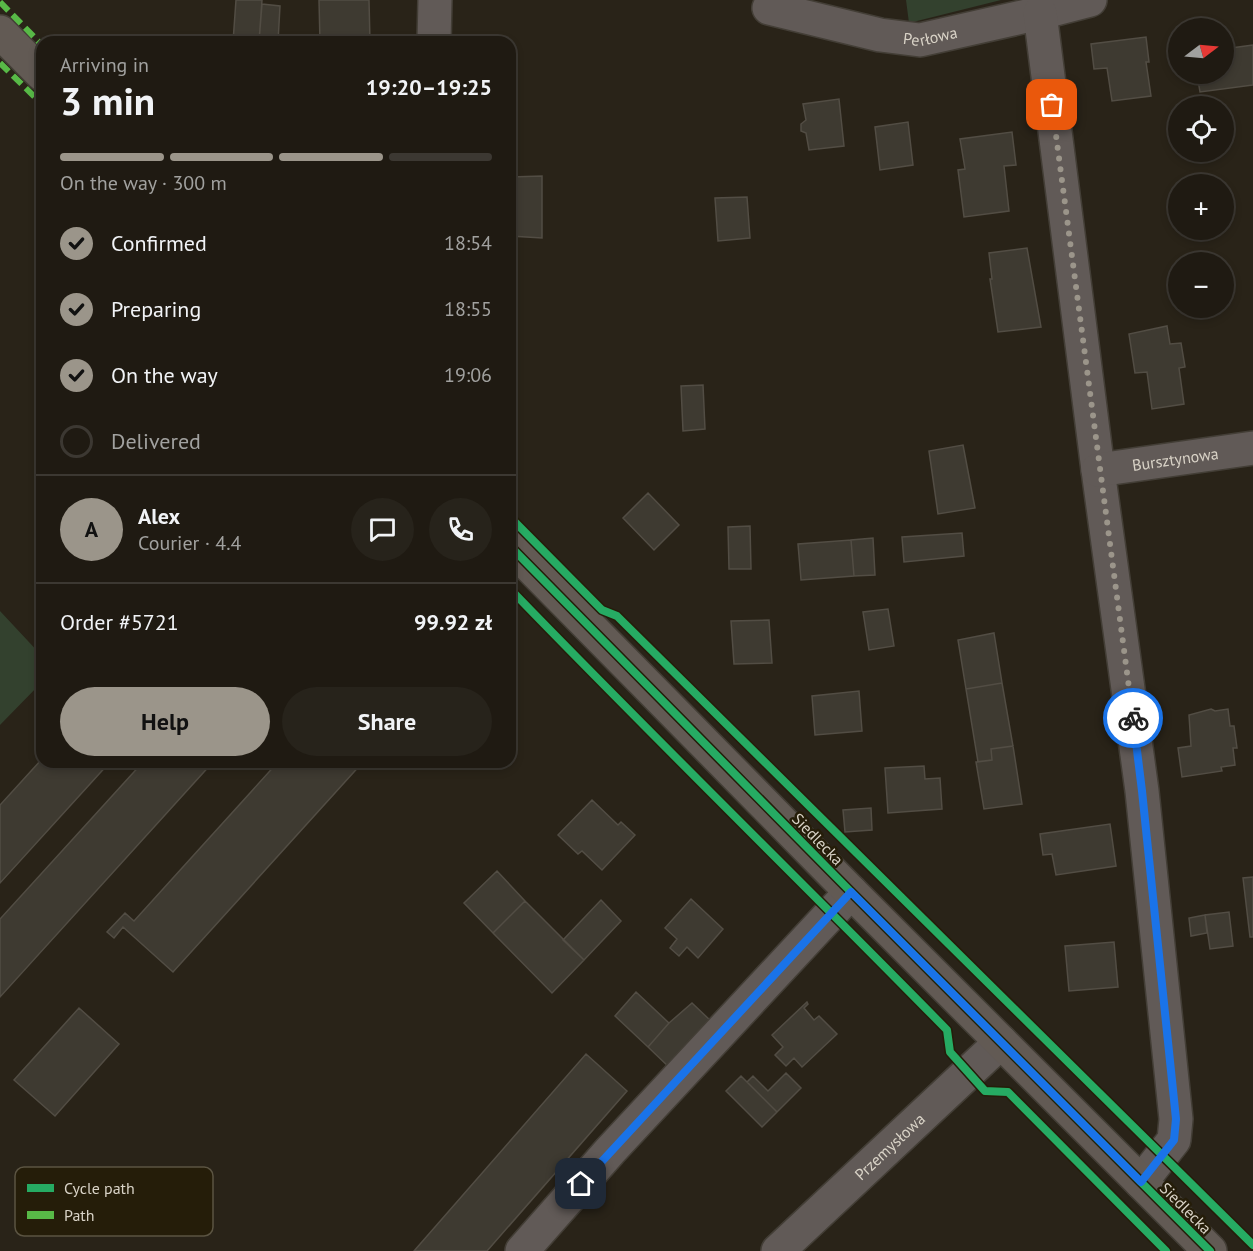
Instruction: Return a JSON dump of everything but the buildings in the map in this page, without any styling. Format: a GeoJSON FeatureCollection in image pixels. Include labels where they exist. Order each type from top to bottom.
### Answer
{"type":"FeatureCollection","features":[{"type":"Feature","properties":{"kind":"main road"},"geometry":{"type":"LineString","coordinates":[[0,32],[36,68]]}},
{"type":"Feature","properties":{"kind":"main road","name":"Siedlecka"},"geometry":{"type":"LineString","coordinates":[[516,552],[1210,1251]]}},
{"type":"Feature","properties":{"kind":"street"},"geometry":{"type":"LineString","coordinates":[[434,36],[435,0]]}},
{"type":"Feature","properties":{"kind":"street","name":"Perłowa"},"geometry":{"type":"LineString","coordinates":[[769,8],[880,35],[920,40],[1090,0]]}},
{"type":"Feature","properties":{"kind":"street"},"geometry":{"type":"LineString","coordinates":[[1040,13],[1098,470],[1142,791],[1176,1119],[1174,1140],[1141,1182]]}},
{"type":"Feature","properties":{"kind":"street","name":"Bursztynowa"},"geometry":{"type":"LineString","coordinates":[[1098,470],[1253,448]]}},
{"type":"Feature","properties":{"kind":"street"},"geometry":{"type":"LineString","coordinates":[[522,1251],[610,1151],[851,892]]}},
{"type":"Feature","properties":{"kind":"street","name":"Przemysłowa"},"geometry":{"type":"LineString","coordinates":[[778,1251],[1001,1042]]}},
{"type":"Feature","properties":{"kind":"green space"},"geometry":{"type":"Polygon","coordinates":[[[906,0],[1001,0],[909,23],[906,0]]]}},
{"type":"Feature","properties":{"kind":"green space"},"geometry":{"type":"Polygon","coordinates":[[[0,611],[36,650],[36,688],[0,725],[0,611]]]}},
{"type":"Feature","properties":{"kind":"marked path"},"geometry":{"type":"LineString","coordinates":[[0,2],[36,39]]}},
{"type":"Feature","properties":{"kind":"marked path"},"geometry":{"type":"LineString","coordinates":[[0,63],[36,98]]}},
{"type":"Feature","properties":{"kind":"cycle path"},"geometry":{"type":"LineString","coordinates":[[516,523],[602,610],[617,616],[1253,1245]]}},
{"type":"Feature","properties":{"kind":"cycle path"},"geometry":{"type":"LineString","coordinates":[[516,552],[1210,1251]]}},
{"type":"Feature","properties":{"kind":"cycle path"},"geometry":{"type":"LineString","coordinates":[[516,595],[947,1030],[950,1052],[985,1091],[1008,1092],[1166,1251]]}},
{"type":"Feature","properties":{"kind":"way so far"},"geometry":{"type":"LineString","coordinates":[[1052,105],[1098,470],[1133,718]]}},
{"type":"Feature","properties":{"kind":"route"},"geometry":{"type":"LineString","coordinates":[[581,1184],[851,892],[1141,1182],[1174,1140],[1176,1119],[1133,718]]}}]}
